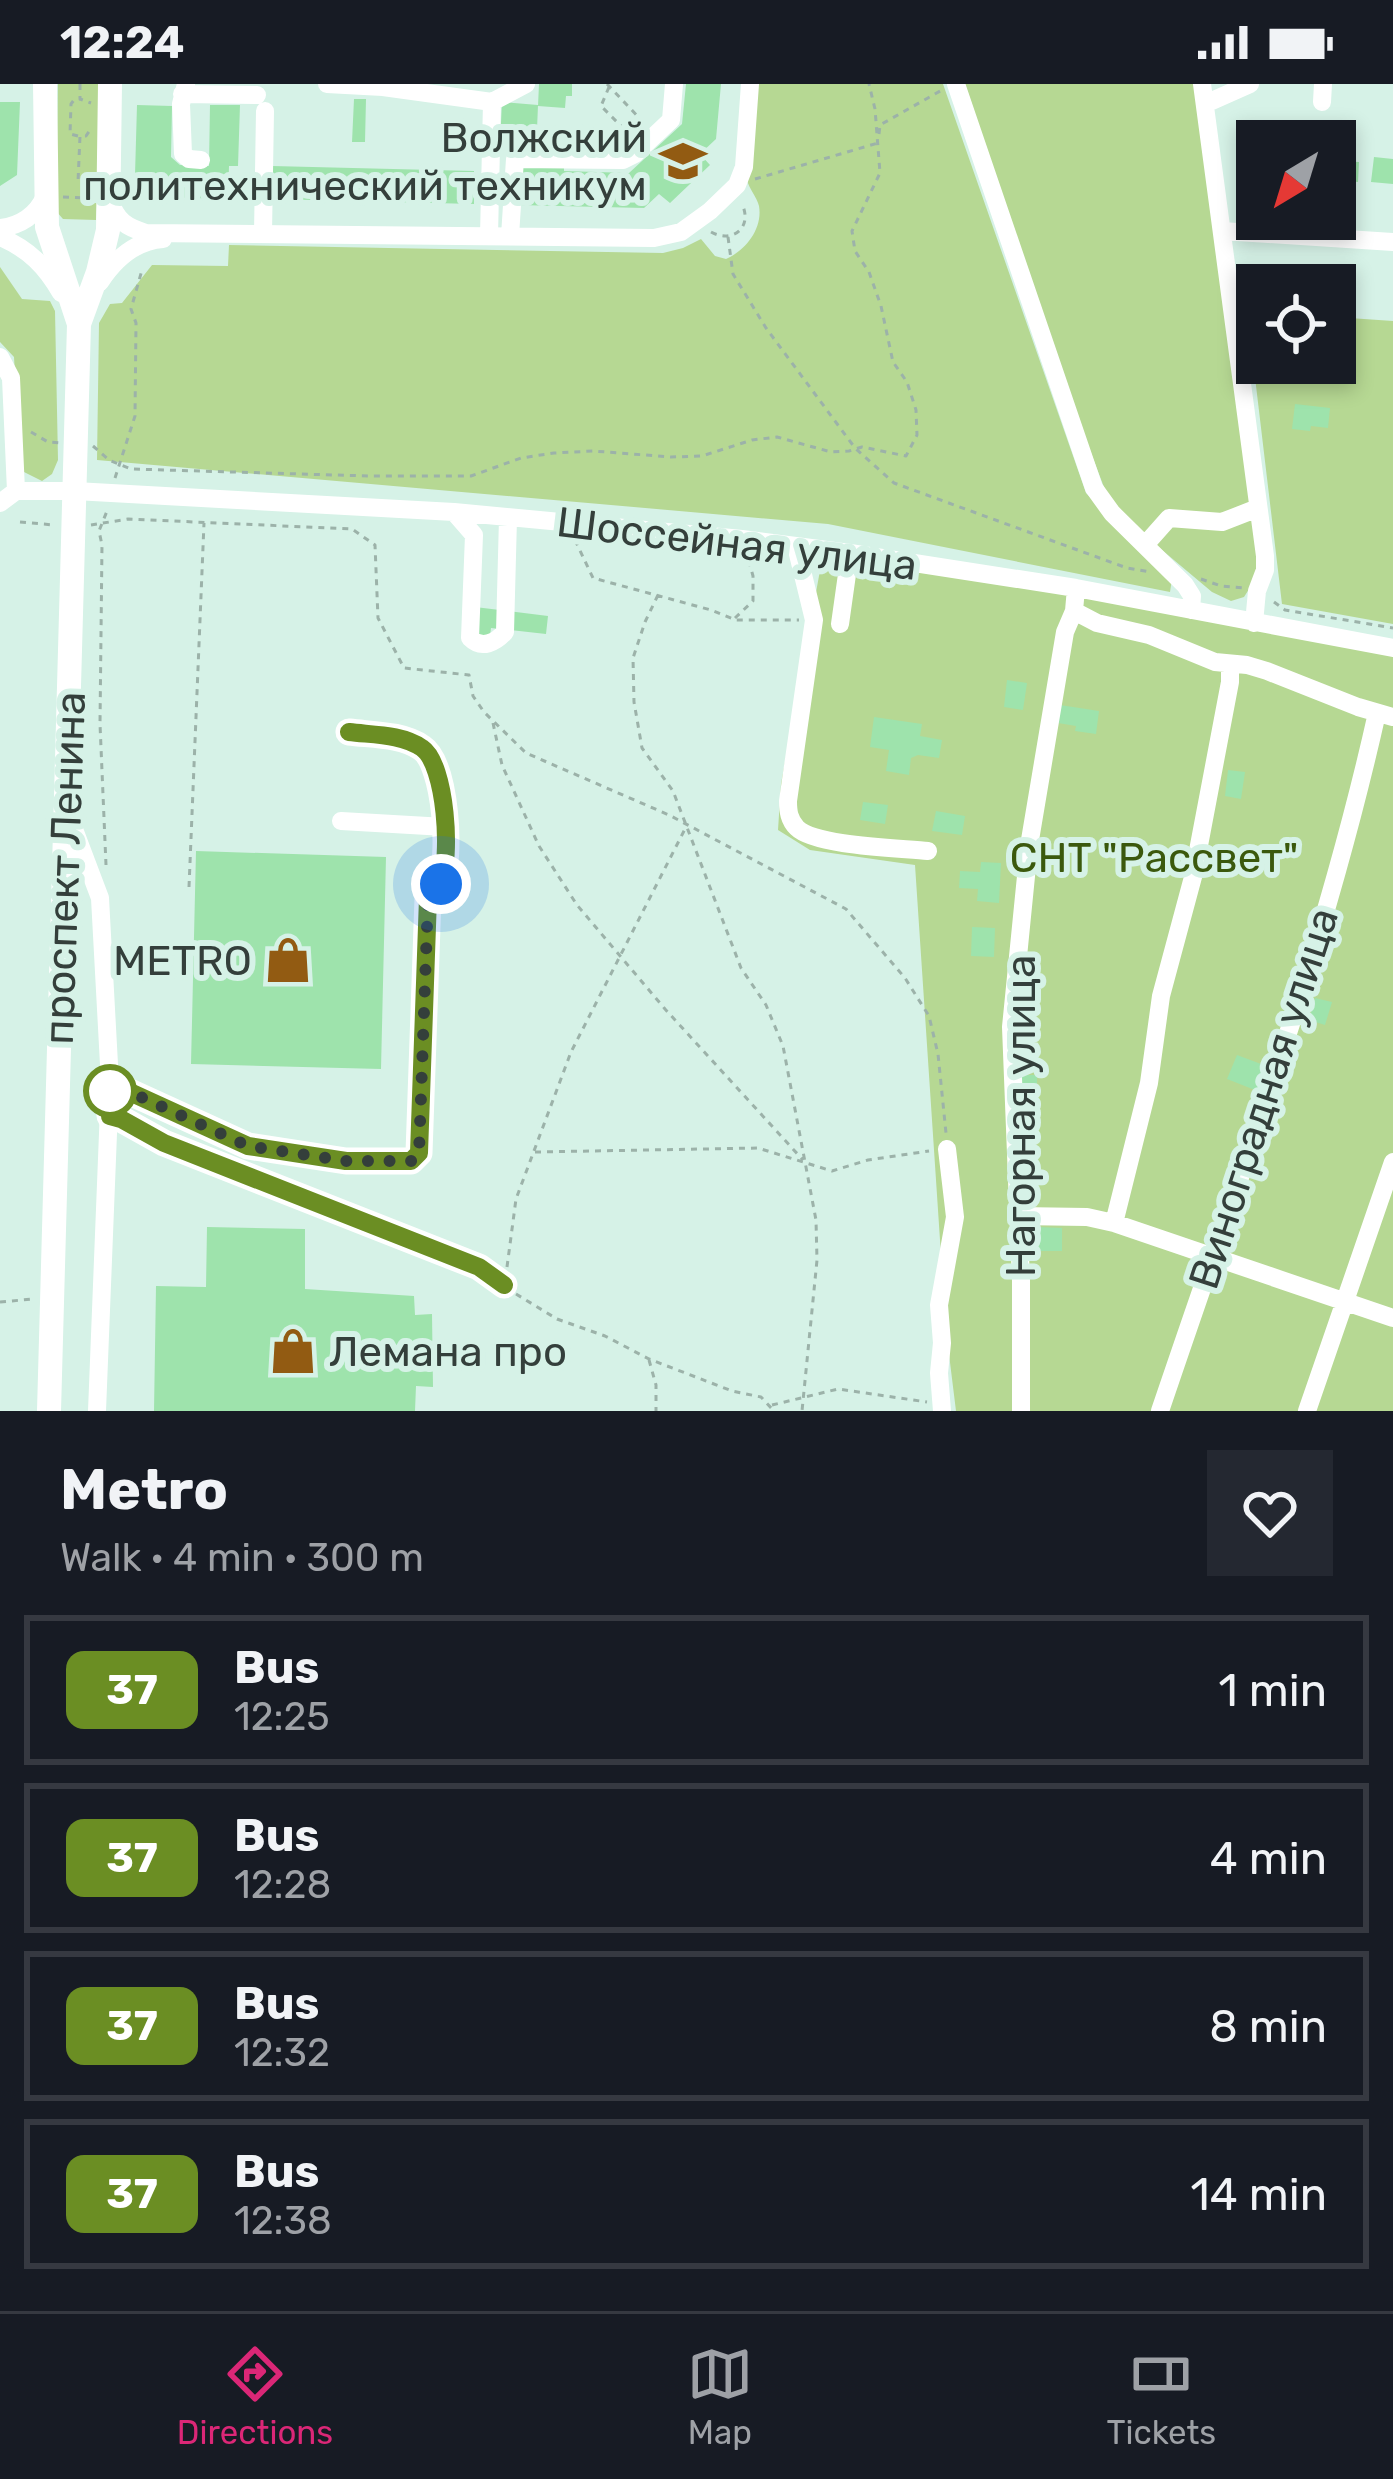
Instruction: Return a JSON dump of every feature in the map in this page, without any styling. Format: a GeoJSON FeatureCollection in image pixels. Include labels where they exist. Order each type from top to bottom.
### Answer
{"type":"FeatureCollection","features":[{"type":"Feature","properties":{"kind":"main road","name":"проспект Ленина"},"geometry":{"type":"LineString","coordinates":[[45,84],[52,197],[47,227],[79,324]]}},
{"type":"Feature","properties":{"kind":"main road","name":"проспект Ленина"},"geometry":{"type":"LineString","coordinates":[[49,1411],[79,324],[108,230],[96,198],[110,84]]}},
{"type":"Feature","properties":{"kind":"street"},"geometry":{"type":"LineString","coordinates":[[327,84],[383,86],[492,102],[526,84]]}},
{"type":"Feature","properties":{"kind":"street"},"geometry":{"type":"LineString","coordinates":[[510,236],[515,160],[623,160],[671,121],[674,84]]}},
{"type":"Feature","properties":{"kind":"street"},"geometry":{"type":"LineString","coordinates":[[96,198],[124,225],[146,233],[654,238],[710,221],[737,185],[744,166],[750,84]]}},
{"type":"Feature","properties":{"kind":"street"},"geometry":{"type":"LineString","coordinates":[[955,84],[1094,488],[1112,513],[1190,591],[1191,610]]}},
{"type":"Feature","properties":{"kind":"street"},"geometry":{"type":"LineString","coordinates":[[1250,84],[1204,94],[1265,556],[1255,623]]}},
{"type":"Feature","properties":{"kind":"street"},"geometry":{"type":"LineString","coordinates":[[201,160],[182,154],[184,89],[261,103],[263,233]]}},
{"type":"Feature","properties":{"kind":"street"},"geometry":{"type":"LineString","coordinates":[[489,236],[492,102]]}},
{"type":"Feature","properties":{"kind":"street"},"geometry":{"type":"LineString","coordinates":[[180,117],[203,117]]}},
{"type":"Feature","properties":{"kind":"street"},"geometry":{"type":"LineString","coordinates":[[0,228],[34,214],[52,197]]}},
{"type":"Feature","properties":{"kind":"street"},"geometry":{"type":"LineString","coordinates":[[1222,232],[1393,242]]}},
{"type":"Feature","properties":{"kind":"street"},"geometry":{"type":"LineString","coordinates":[[79,324],[101,281],[130,250],[147,240],[207,233]]}},
{"type":"Feature","properties":{"kind":"street"},"geometry":{"type":"LineString","coordinates":[[0,237],[40,263],[79,324]]}},
{"type":"Feature","properties":{"kind":"street"},"geometry":{"type":"LineString","coordinates":[[0,357],[10,378],[8,497]]}},
{"type":"Feature","properties":{"kind":"street","name":"Шоссейная улица"},"geometry":{"type":"LineString","coordinates":[[8,497],[75,491],[454,512],[742,539],[1076,589],[1393,648]]}},
{"type":"Feature","properties":{"kind":"street"},"geometry":{"type":"LineString","coordinates":[[1144,545],[1169,518],[1222,522],[1258,508]]}},
{"type":"Feature","properties":{"kind":"street"},"geometry":{"type":"LineString","coordinates":[[454,512],[474,535],[470,638],[482,644],[505,632],[508,518]]}},
{"type":"Feature","properties":{"kind":"street"},"geometry":{"type":"LineString","coordinates":[[796,546],[814,620],[788,816],[797,829],[814,839],[928,851]]}},
{"type":"Feature","properties":{"kind":"street"},"geometry":{"type":"LineString","coordinates":[[840,625],[850,553]]}},
{"type":"Feature","properties":{"kind":"street","name":"Нагорная улица"},"geometry":{"type":"LineString","coordinates":[[1021,1411],[1012,1028],[1023,891],[1076,589]]}},
{"type":"Feature","properties":{"kind":"street"},"geometry":{"type":"LineString","coordinates":[[1074,611],[1215,662],[1267,670],[1385,715]]}},
{"type":"Feature","properties":{"kind":"street"},"geometry":{"type":"LineString","coordinates":[[1114,1223],[1149,1083],[1161,996],[1192,877],[1230,664]]}},
{"type":"Feature","properties":{"kind":"street","name":"Виноградная улица"},"geometry":{"type":"LineString","coordinates":[[1160,1411],[1282,1055],[1385,715]]}},
{"type":"Feature","properties":{"kind":"street"},"geometry":{"type":"LineString","coordinates":[[110,1083],[248,1146],[346,1161],[411,1161],[419,1153],[428,898],[441,884],[446,826],[440,777],[429,753],[404,738],[349,732]]}},
{"type":"Feature","properties":{"kind":"street"},"geometry":{"type":"LineString","coordinates":[[65,806],[100,898],[110,1116],[98,1411]]}},
{"type":"Feature","properties":{"kind":"street"},"geometry":{"type":"LineString","coordinates":[[341,821],[446,826]]}},
{"type":"Feature","properties":{"kind":"street"},"geometry":{"type":"LineString","coordinates":[[110,1116],[164,1143],[479,1267],[504,1285]]}},
{"type":"Feature","properties":{"kind":"street"},"geometry":{"type":"LineString","coordinates":[[941,1407],[939,1305],[955,1217],[947,1149]]}},
{"type":"Feature","properties":{"kind":"street"},"geometry":{"type":"LineString","coordinates":[[1307,1411],[1393,1162]]}},
{"type":"Feature","properties":{"kind":"street"},"geometry":{"type":"LineString","coordinates":[[1018,1216],[1087,1217],[1114,1223],[1393,1318]]}},
{"type":"Feature","properties":{"kind":"path"},"geometry":{"type":"LineString","coordinates":[[80,84],[80,100]]}},
{"type":"Feature","properties":{"kind":"path"},"geometry":{"type":"LineString","coordinates":[[29,430],[48,442],[95,446],[109,460],[131,469],[471,476],[521,458],[554,453],[702,456],[777,437],[831,452],[855,448],[906,456],[916,435],[916,410],[907,382],[893,362],[881,306],[869,272],[855,251],[852,231],[880,173],[869,84]]}},
{"type":"Feature","properties":{"kind":"path"},"geometry":{"type":"LineString","coordinates":[[878,143],[880,125],[955,84]]}},
{"type":"Feature","properties":{"kind":"path"},"geometry":{"type":"LineString","coordinates":[[608,86],[601,106],[649,141]]}},
{"type":"Feature","properties":{"kind":"path"},"geometry":{"type":"LineString","coordinates":[[608,86],[649,141]]}},
{"type":"Feature","properties":{"kind":"path"},"geometry":{"type":"LineString","coordinates":[[91,118],[86,136],[70,134],[71,104],[74,100],[92,103]]}},
{"type":"Feature","properties":{"kind":"path"},"geometry":{"type":"LineString","coordinates":[[80,136],[76,182],[83,182],[96,198]]}},
{"type":"Feature","properties":{"kind":"path"},"geometry":{"type":"LineString","coordinates":[[754,179],[878,143]]}},
{"type":"Feature","properties":{"kind":"path"},"geometry":{"type":"LineString","coordinates":[[52,197],[96,198]]}},
{"type":"Feature","properties":{"kind":"path"},"geometry":{"type":"LineString","coordinates":[[728,237],[746,222],[746,208],[740,200]]}},
{"type":"Feature","properties":{"kind":"path"},"geometry":{"type":"LineString","coordinates":[[710,221],[728,237],[733,274],[755,310],[855,448],[894,483],[1127,568],[1257,591],[1285,610],[1393,628]]}},
{"type":"Feature","properties":{"kind":"path"},"geometry":{"type":"LineString","coordinates":[[106,875],[99,531],[135,416],[136,323],[131,309],[142,270]]}},
{"type":"Feature","properties":{"kind":"path"},"geometry":{"type":"LineString","coordinates":[[91,525],[128,519],[204,521],[352,529],[367,537],[375,545],[378,618],[404,668],[470,676],[472,696],[526,753],[686,826],[846,909],[905,978],[929,1016],[938,1054],[947,1149],[868,1160],[832,1171],[758,1148],[535,1151]]}},
{"type":"Feature","properties":{"kind":"path"},"geometry":{"type":"LineString","coordinates":[[189,887],[204,521]]}},
{"type":"Feature","properties":{"kind":"path"},"geometry":{"type":"LineString","coordinates":[[20,522],[54,525]]}},
{"type":"Feature","properties":{"kind":"path"},"geometry":{"type":"LineString","coordinates":[[568,522],[593,578],[733,619],[814,620]]}},
{"type":"Feature","properties":{"kind":"path"},"geometry":{"type":"LineString","coordinates":[[733,619],[753,601],[754,576],[742,539]]}},
{"type":"Feature","properties":{"kind":"path"},"geometry":{"type":"LineString","coordinates":[[658,596],[633,658],[642,748],[673,791],[741,968],[766,1005],[783,1046],[818,1238],[802,1411]]}},
{"type":"Feature","properties":{"kind":"path"},"geometry":{"type":"LineString","coordinates":[[493,721],[502,765],[539,846],[578,905],[665,1009],[804,1161]]}},
{"type":"Feature","properties":{"kind":"path"},"geometry":{"type":"LineString","coordinates":[[686,826],[571,1052],[516,1199],[504,1285],[557,1319],[605,1336],[649,1360],[761,1397],[772,1408],[838,1389],[941,1407]]}},
{"type":"Feature","properties":{"kind":"path"},"geometry":{"type":"LineString","coordinates":[[0,1302],[53,1298]]}},
{"type":"Feature","properties":{"kind":"path"},"geometry":{"type":"LineString","coordinates":[[649,1360],[656,1384],[656,1411]]}},
{"type":"Feature","properties":{"kind":"green space"},"geometry":{"type":"Polygon","coordinates":[[[58,84],[105,84],[96,220],[63,219],[56,211],[58,84]]]}},
{"type":"Feature","properties":{"kind":"green space"},"geometry":{"type":"Polygon","coordinates":[[[757,84],[943,84],[1086,493],[1172,579],[1170,592],[828,524],[97,460],[99,323],[110,304],[122,303],[152,265],[228,266],[229,245],[663,253],[701,239],[715,256],[726,259],[746,245],[760,215],[746,172],[757,84]]]}},
{"type":"Feature","properties":{"kind":"green space"},"geometry":{"type":"Polygon","coordinates":[[[965,84],[1197,84],[1257,553],[1258,575],[1244,597],[1231,601],[1212,592],[1131,524],[1107,495],[1065,385],[965,84]]]}},
{"type":"Feature","properties":{"kind":"green space"},"geometry":{"type":"Polygon","coordinates":[[[0,267],[22,299],[50,301],[55,311],[58,460],[52,474],[42,481],[22,471],[14,357],[0,342],[0,267]]]}},
{"type":"Feature","properties":{"kind":"green space"},"geometry":{"type":"Polygon","coordinates":[[[1356,318],[1393,321],[1393,624],[1282,604],[1256,384],[1356,384],[1356,318]]]}},
{"type":"Feature","properties":{"kind":"green space","name":"СНТ \"Рассвет\""},"geometry":{"type":"Polygon","coordinates":[[[823,554],[1393,651],[1393,1411],[956,1411],[946,1330],[915,865],[810,850],[778,830],[781,784],[823,554]]]}},
{"type":"Feature","properties":{"kind":"building"},"geometry":{"type":"Polygon","coordinates":[[[539,84],[572,84],[565,108],[538,106],[539,84]]]}},
{"type":"Feature","properties":{"kind":"building","name":"Волжский политехнический техникум"},"geometry":{"type":"Polygon","coordinates":[[[686,84],[721,84],[716,139],[700,154],[710,165],[670,203],[659,194],[644,208],[518,205],[519,163],[564,164],[564,171],[629,173],[682,124],[686,84]]]}},
{"type":"Feature","properties":{"kind":"building"},"geometry":{"type":"Polygon","coordinates":[[[354,99],[366,99],[365,142],[352,142],[354,99]]]}},
{"type":"Feature","properties":{"kind":"building"},"geometry":{"type":"Polygon","coordinates":[[[0,102],[20,102],[17,175],[0,186],[0,102]]]}},
{"type":"Feature","properties":{"kind":"building"},"geometry":{"type":"Polygon","coordinates":[[[502,102],[538,105],[536,154],[511,153],[511,144],[500,143],[502,102]]]}},
{"type":"Feature","properties":{"kind":"building"},"geometry":{"type":"Polygon","coordinates":[[[137,105],[172,106],[171,157],[180,165],[209,166],[210,105],[240,105],[238,166],[229,166],[228,199],[159,197],[135,175],[137,105]]]}},
{"type":"Feature","properties":{"kind":"building"},"geometry":{"type":"Polygon","coordinates":[[[1374,157],[1393,159],[1393,184],[1371,182],[1374,157]]]}},
{"type":"Feature","properties":{"kind":"building"},"geometry":{"type":"Polygon","coordinates":[[[272,166],[474,171],[474,204],[272,199],[272,166]]]}},
{"type":"Feature","properties":{"kind":"building"},"geometry":{"type":"Polygon","coordinates":[[[1295,404],[1330,408],[1328,428],[1292,429],[1295,404]]]}},
{"type":"Feature","properties":{"kind":"building"},"geometry":{"type":"Polygon","coordinates":[[[475,607],[548,616],[546,634],[491,628],[490,636],[472,634],[475,607]]]}},
{"type":"Feature","properties":{"kind":"building"},"geometry":{"type":"Polygon","coordinates":[[[1007,680],[1027,683],[1023,710],[1004,707],[1007,680]]]}},
{"type":"Feature","properties":{"kind":"building"},"geometry":{"type":"Polygon","coordinates":[[[1060,705],[1099,711],[1096,734],[1058,723],[1060,705]]]}},
{"type":"Feature","properties":{"kind":"building"},"geometry":{"type":"Polygon","coordinates":[[[874,717],[922,724],[920,736],[942,740],[939,758],[911,758],[909,775],[886,771],[889,750],[870,747],[874,717]]]}},
{"type":"Feature","properties":{"kind":"building"},"geometry":{"type":"Polygon","coordinates":[[[1228,770],[1245,772],[1241,799],[1225,796],[1228,770]]]}},
{"type":"Feature","properties":{"kind":"building"},"geometry":{"type":"Polygon","coordinates":[[[863,802],[888,805],[885,824],[860,820],[863,802]]]}},
{"type":"Feature","properties":{"kind":"building"},"geometry":{"type":"Polygon","coordinates":[[[936,811],[965,816],[962,835],[932,831],[936,811]]]}},
{"type":"Feature","properties":{"kind":"building","name":"METRO"},"geometry":{"type":"Polygon","coordinates":[[[196,851],[386,857],[381,1069],[191,1064],[196,851]]]}},
{"type":"Feature","properties":{"kind":"building"},"geometry":{"type":"Polygon","coordinates":[[[981,862],[1001,863],[999,903],[977,901],[978,889],[959,888],[960,871],[980,872],[981,862]]]}},
{"type":"Feature","properties":{"kind":"building"},"geometry":{"type":"Polygon","coordinates":[[[972,927],[995,928],[994,957],[971,956],[972,927]]]}},
{"type":"Feature","properties":{"kind":"building"},"geometry":{"type":"Polygon","coordinates":[[[1315,998],[1332,1002],[1325,1025],[1309,1020],[1315,998]]]}},
{"type":"Feature","properties":{"kind":"building"},"geometry":{"type":"Polygon","coordinates":[[[1237,1055],[1269,1067],[1260,1092],[1227,1079],[1237,1055]]]}},
{"type":"Feature","properties":{"kind":"building"},"geometry":{"type":"Polygon","coordinates":[[[1019,1075],[1037,1075],[1037,1107],[1019,1107],[1019,1075]]]}},
{"type":"Feature","properties":{"kind":"building","name":"Лемана про"},"geometry":{"type":"Polygon","coordinates":[[[207,1227],[305,1229],[305,1289],[414,1296],[415,1315],[432,1314],[433,1387],[416,1386],[415,1411],[154,1411],[156,1286],[206,1287],[207,1227]]]}},
{"type":"Feature","properties":{"kind":"building"},"geometry":{"type":"Polygon","coordinates":[[[1038,1227],[1062,1228],[1062,1251],[1038,1251],[1038,1227]]]}},
{"type":"Feature","properties":{"kind":"bus line","name":"37"},"geometry":{"type":"LineString","coordinates":[[349,732],[404,738],[429,753],[440,777],[446,826],[441,884],[428,898],[419,1153],[411,1161],[346,1161],[248,1146],[110,1083],[110,1116],[164,1143],[479,1267],[504,1285]]}},
{"type":"Feature","properties":{"kind":"place","name":"Волжский политехнический техникум"},"geometry":{"type":"Point","coordinates":[683,161]}},
{"type":"Feature","properties":{"kind":"place","name":"METRO"},"geometry":{"type":"Point","coordinates":[288,960]}},
{"type":"Feature","properties":{"kind":"place","name":"Лемана про"},"geometry":{"type":"Point","coordinates":[293,1351]}},
{"type":"Feature","properties":{"kind":"route"},"geometry":{"type":"LineString","coordinates":[[110,1091],[110,1083],[248,1146],[346,1161],[411,1161],[419,1153],[428,898],[441,884]]}}]}
